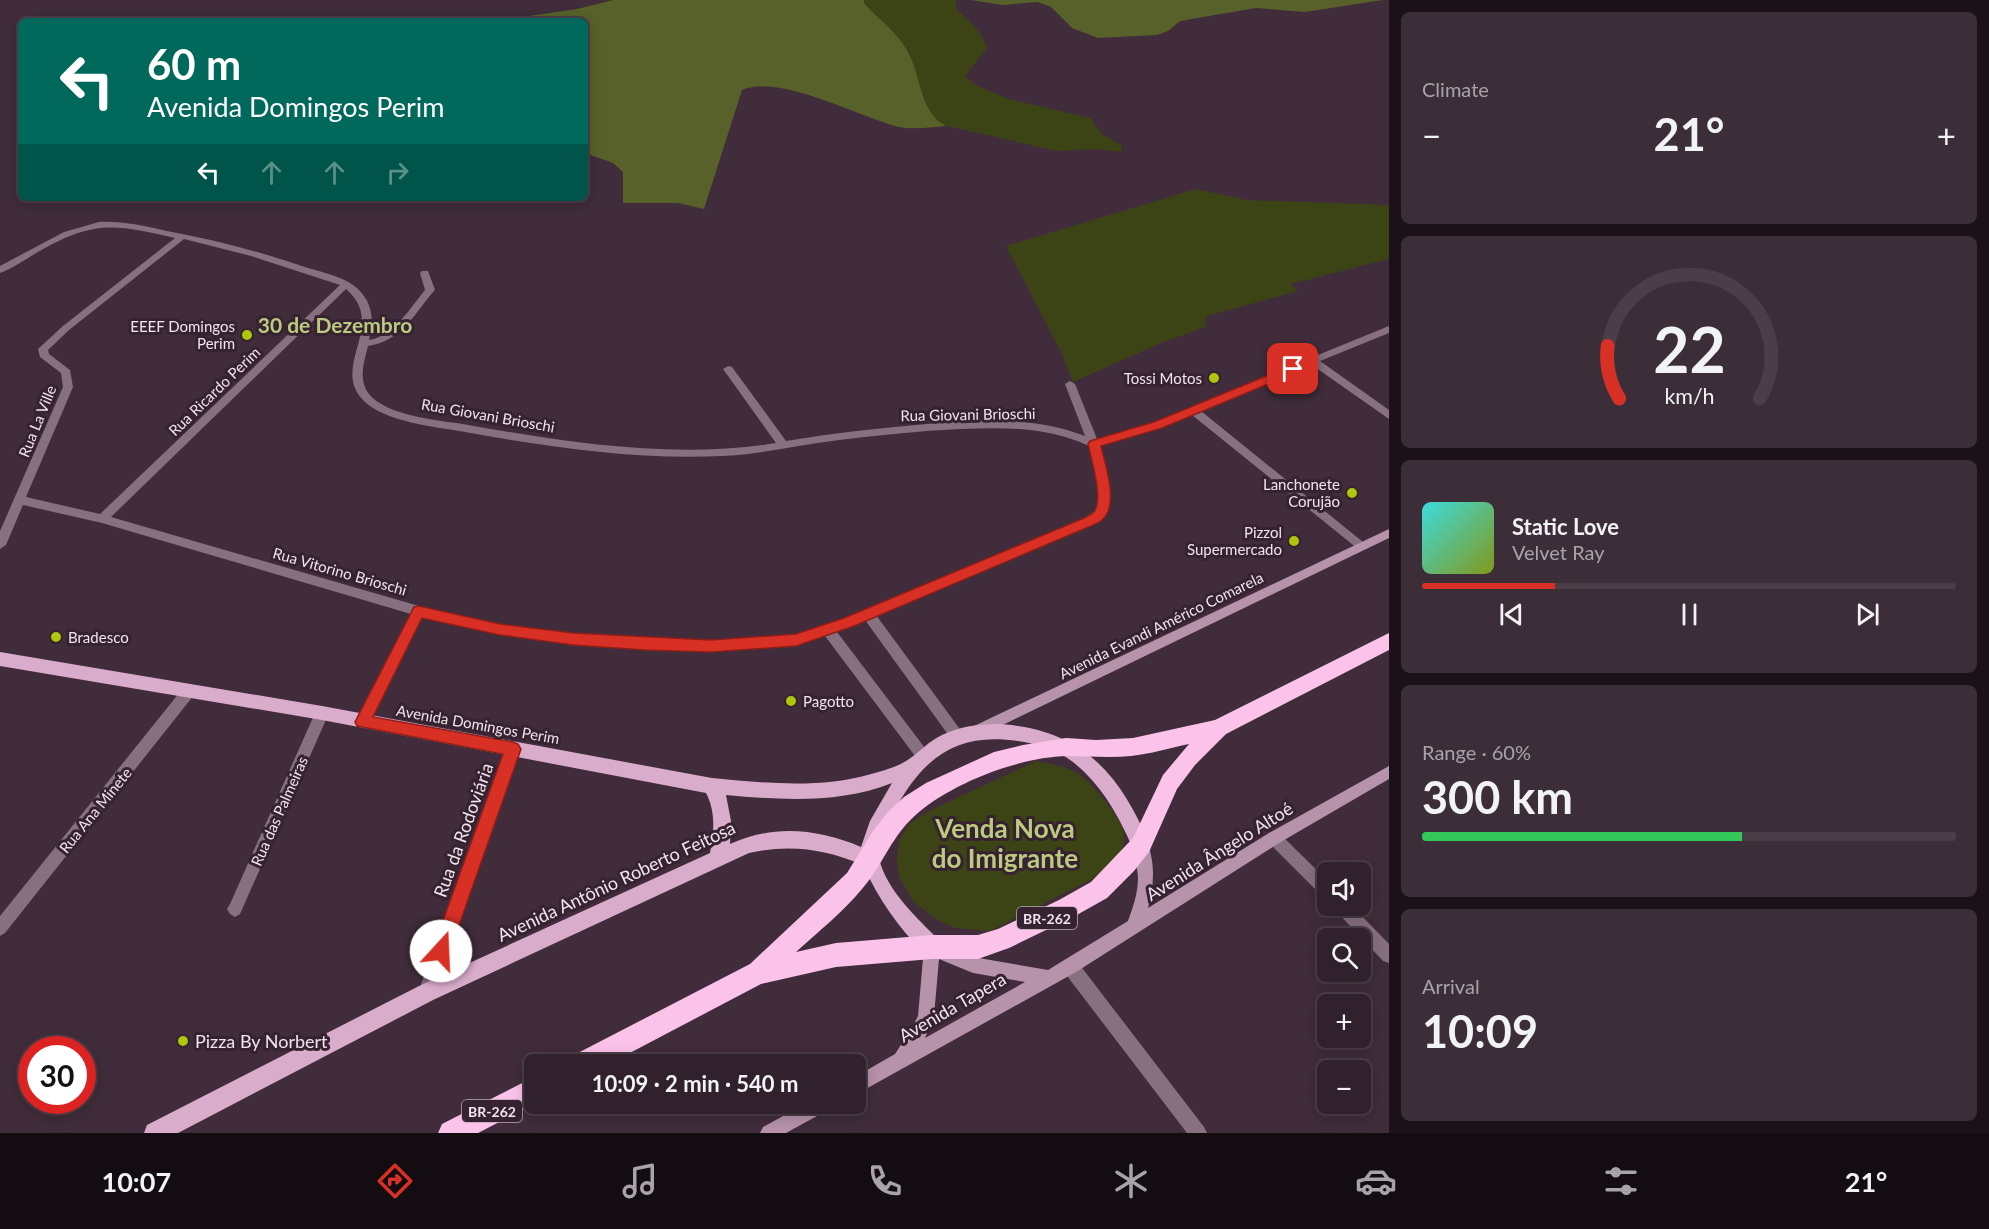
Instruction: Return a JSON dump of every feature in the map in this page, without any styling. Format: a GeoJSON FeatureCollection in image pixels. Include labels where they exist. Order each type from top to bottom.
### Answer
{"type":"FeatureCollection","features":[{"type":"Feature","properties":{"kind":"highway","name":"BR-262"},"geometry":{"type":"LineString","coordinates":[[758,973],[855,881],[875,848],[912,804],[972,771],[1001,759],[1066,747],[1096,749],[1133,747],[1219,728],[1389,641]]}},
{"type":"Feature","properties":{"kind":"highway","name":"BR-262"},"geometry":{"type":"LineString","coordinates":[[602,1054],[758,973],[836,955],[932,947],[978,947],[1032,925],[1099,890],[1141,845],[1170,782],[1188,758],[1219,728]]}},
{"type":"Feature","properties":{"kind":"highway","name":"BR-262"},"geometry":{"type":"LineString","coordinates":[[451,1133],[524,1095]]}},
{"type":"Feature","properties":{"kind":"main road","name":"Avenida Domingos Perim"},"geometry":{"type":"LineString","coordinates":[[0,659],[322,713],[712,786],[786,792],[837,789],[871,783],[918,761],[957,736],[979,730]]}},
{"type":"Feature","properties":{"kind":"main road"},"geometry":{"type":"LineString","coordinates":[[979,730],[1020,734],[1066,747],[1104,783],[1135,829],[1141,845]]}},
{"type":"Feature","properties":{"kind":"main road"},"geometry":{"type":"LineString","coordinates":[[918,761],[882,816],[873,838],[886,897],[932,947]]}},
{"type":"Feature","properties":{"kind":"main road"},"geometry":{"type":"LineString","coordinates":[[712,786],[718,796],[723,819],[719,856]]}},
{"type":"Feature","properties":{"kind":"main road","name":"Avenida Antônio Roberto Feitosa"},"geometry":{"type":"LineString","coordinates":[[155,1133],[426,993],[719,856],[747,845],[781,838],[817,840],[848,850],[875,848]]}},
{"type":"Feature","properties":{"kind":"street"},"geometry":{"type":"LineString","coordinates":[[0,270],[62,237],[92,226],[118,225],[251,251],[346,284]]}},
{"type":"Feature","properties":{"kind":"street","name":"Rua La Ville"},"geometry":{"type":"LineString","coordinates":[[0,545],[68,387],[66,372],[44,355],[43,349],[66,328],[183,236]]}},
{"type":"Feature","properties":{"kind":"street"},"geometry":{"type":"LineString","coordinates":[[362,344],[388,338],[402,325],[430,290],[425,273]]}},
{"type":"Feature","properties":{"kind":"street","name":"Rua Giovani Brioschi"},"geometry":{"type":"LineString","coordinates":[[346,284],[355,291],[367,309],[368,321],[362,344],[358,382],[360,391],[382,408],[415,418],[515,437],[606,449],[725,451],[908,429],[1011,425],[1058,430],[1094,444]]}},
{"type":"Feature","properties":{"kind":"street","name":"Rua Ricardo Perim"},"geometry":{"type":"LineString","coordinates":[[102,519],[346,284]]}},
{"type":"Feature","properties":{"kind":"street"},"geometry":{"type":"LineString","coordinates":[[1070,384],[1094,444],[1134,433],[1193,410],[1389,329]]}},
{"type":"Feature","properties":{"kind":"street"},"geometry":{"type":"LineString","coordinates":[[1313,361],[1389,415]]}},
{"type":"Feature","properties":{"kind":"street"},"geometry":{"type":"LineString","coordinates":[[728,369],[783,445]]}},
{"type":"Feature","properties":{"kind":"street"},"geometry":{"type":"LineString","coordinates":[[1193,410],[1362,546]]}},
{"type":"Feature","properties":{"kind":"street","name":"Rua Vitorino Brioschi"},"geometry":{"type":"LineString","coordinates":[[20,500],[102,519],[419,611],[500,630],[573,639],[645,644],[760,644],[796,640],[828,630],[1082,525],[1099,515],[1104,505],[1104,488],[1094,444]]}},
{"type":"Feature","properties":{"kind":"street","name":"Avenida Evandi Américo Comarela"},"geometry":{"type":"LineString","coordinates":[[979,730],[1389,533]]}},
{"type":"Feature","properties":{"kind":"street"},"geometry":{"type":"LineString","coordinates":[[363,722],[419,611]]}},
{"type":"Feature","properties":{"kind":"street"},"geometry":{"type":"LineString","coordinates":[[867,613],[957,736]]}},
{"type":"Feature","properties":{"kind":"street"},"geometry":{"type":"LineString","coordinates":[[828,630],[918,761]]}},
{"type":"Feature","properties":{"kind":"street","name":"Rua Ana Minete"},"geometry":{"type":"LineString","coordinates":[[0,928],[189,691]]}},
{"type":"Feature","properties":{"kind":"street","name":"Rua das Palmeiras"},"geometry":{"type":"LineString","coordinates":[[236,909],[322,713]]}},
{"type":"Feature","properties":{"kind":"street","name":"Rua da Rodoviária"},"geometry":{"type":"LineString","coordinates":[[426,993],[513,749]]}},
{"type":"Feature","properties":{"kind":"street","name":"Avenida Ângelo Altoé"},"geometry":{"type":"LineString","coordinates":[[1070,966],[1274,838],[1389,772]]}},
{"type":"Feature","properties":{"kind":"street"},"geometry":{"type":"LineString","coordinates":[[1274,838],[1317,881]]}},
{"type":"Feature","properties":{"kind":"street"},"geometry":{"type":"LineString","coordinates":[[1133,928],[1143,905],[1147,881],[1141,845]]}},
{"type":"Feature","properties":{"kind":"street"},"geometry":{"type":"LineString","coordinates":[[1351,916],[1389,955]]}},
{"type":"Feature","properties":{"kind":"street"},"geometry":{"type":"LineString","coordinates":[[899,1061],[920,1032],[926,1016],[932,947],[954,960],[995,970],[1046,977]]}},
{"type":"Feature","properties":{"kind":"street"},"geometry":{"type":"LineString","coordinates":[[1070,966],[1198,1133]]}},
{"type":"Feature","properties":{"kind":"street","name":"Avenida Tapera"},"geometry":{"type":"LineString","coordinates":[[866,1080],[1046,977],[1070,966]]}},
{"type":"Feature","properties":{"kind":"street"},"geometry":{"type":"LineString","coordinates":[[769,1133],[804,1114]]}},
{"type":"Feature","properties":{"kind":"green space"},"geometry":{"type":"Polygon","coordinates":[[[613,0],[864,0],[864,3],[906,48],[931,113],[946,126],[899,127],[819,98],[776,87],[757,86],[742,90],[704,209],[678,203],[623,203],[623,172],[613,163],[588,154],[588,18],[515,18],[577,9],[613,0]]]}},
{"type":"Feature","properties":{"kind":"green space"},"geometry":{"type":"Polygon","coordinates":[[[864,0],[956,0],[956,9],[978,31],[987,48],[965,76],[976,85],[1008,99],[1090,118],[1102,134],[1121,145],[1122,152],[1096,149],[1057,151],[943,125],[928,110],[910,55],[896,35],[864,3],[864,0]]]}},
{"type":"Feature","properties":{"kind":"green space"},"geometry":{"type":"Polygon","coordinates":[[[971,0],[1383,0],[1305,12],[1256,8],[1180,21],[1168,31],[1157,35],[1098,38],[1072,28],[1051,7],[1038,2],[1002,5],[971,0]]]}},
{"type":"Feature","properties":{"kind":"green space"},"geometry":{"type":"Polygon","coordinates":[[[1196,189],[1247,200],[1389,205],[1389,259],[1291,284],[1298,291],[1207,316],[1205,327],[1161,343],[1073,382],[1061,352],[1006,246],[1196,189]]]}},
{"type":"Feature","properties":{"kind":"green space"},"geometry":{"type":"Polygon","coordinates":[[[1036,761],[1061,766],[1079,774],[1106,802],[1121,824],[1124,835],[1122,851],[1115,865],[1112,869],[990,931],[955,928],[936,919],[914,902],[899,877],[897,859],[899,841],[909,824],[931,810],[1036,761]]]}},
{"type":"Feature","properties":{"kind":"place","name":"EEEF Domingos Perim"},"geometry":{"type":"Point","coordinates":[247,335]}},
{"type":"Feature","properties":{"kind":"place","name":"Tossi Motos"},"geometry":{"type":"Point","coordinates":[1214,378]}},
{"type":"Feature","properties":{"kind":"place","name":"Lanchonete Corujão"},"geometry":{"type":"Point","coordinates":[1352,493]}},
{"type":"Feature","properties":{"kind":"place","name":"Pizzol Supermercado"},"geometry":{"type":"Point","coordinates":[1294,541]}},
{"type":"Feature","properties":{"kind":"place","name":"Bradesco"},"geometry":{"type":"Point","coordinates":[56,637]}},
{"type":"Feature","properties":{"kind":"place","name":"Pagotto"},"geometry":{"type":"Point","coordinates":[791,701]}},
{"type":"Feature","properties":{"kind":"place","name":"Pizza By Norbert"},"geometry":{"type":"Point","coordinates":[183,1041]}},
{"type":"Feature","properties":{"kind":"district","name":"30 de Dezembro"},"geometry":{"type":"Point","coordinates":[335,324]}},
{"type":"Feature","properties":{"kind":"district","name":"Venda Nova do Imigrante"},"geometry":{"type":"Point","coordinates":[1005,843]}},
{"type":"Feature","properties":{"kind":"route"},"geometry":{"type":"LineString","coordinates":[[441,951],[513,749],[363,722],[419,611],[500,630],[573,639],[711,646],[796,640],[849,622],[1010,553],[1082,525],[1099,515],[1104,505],[1104,488],[1094,444],[1158,425],[1293,369]]}}]}
